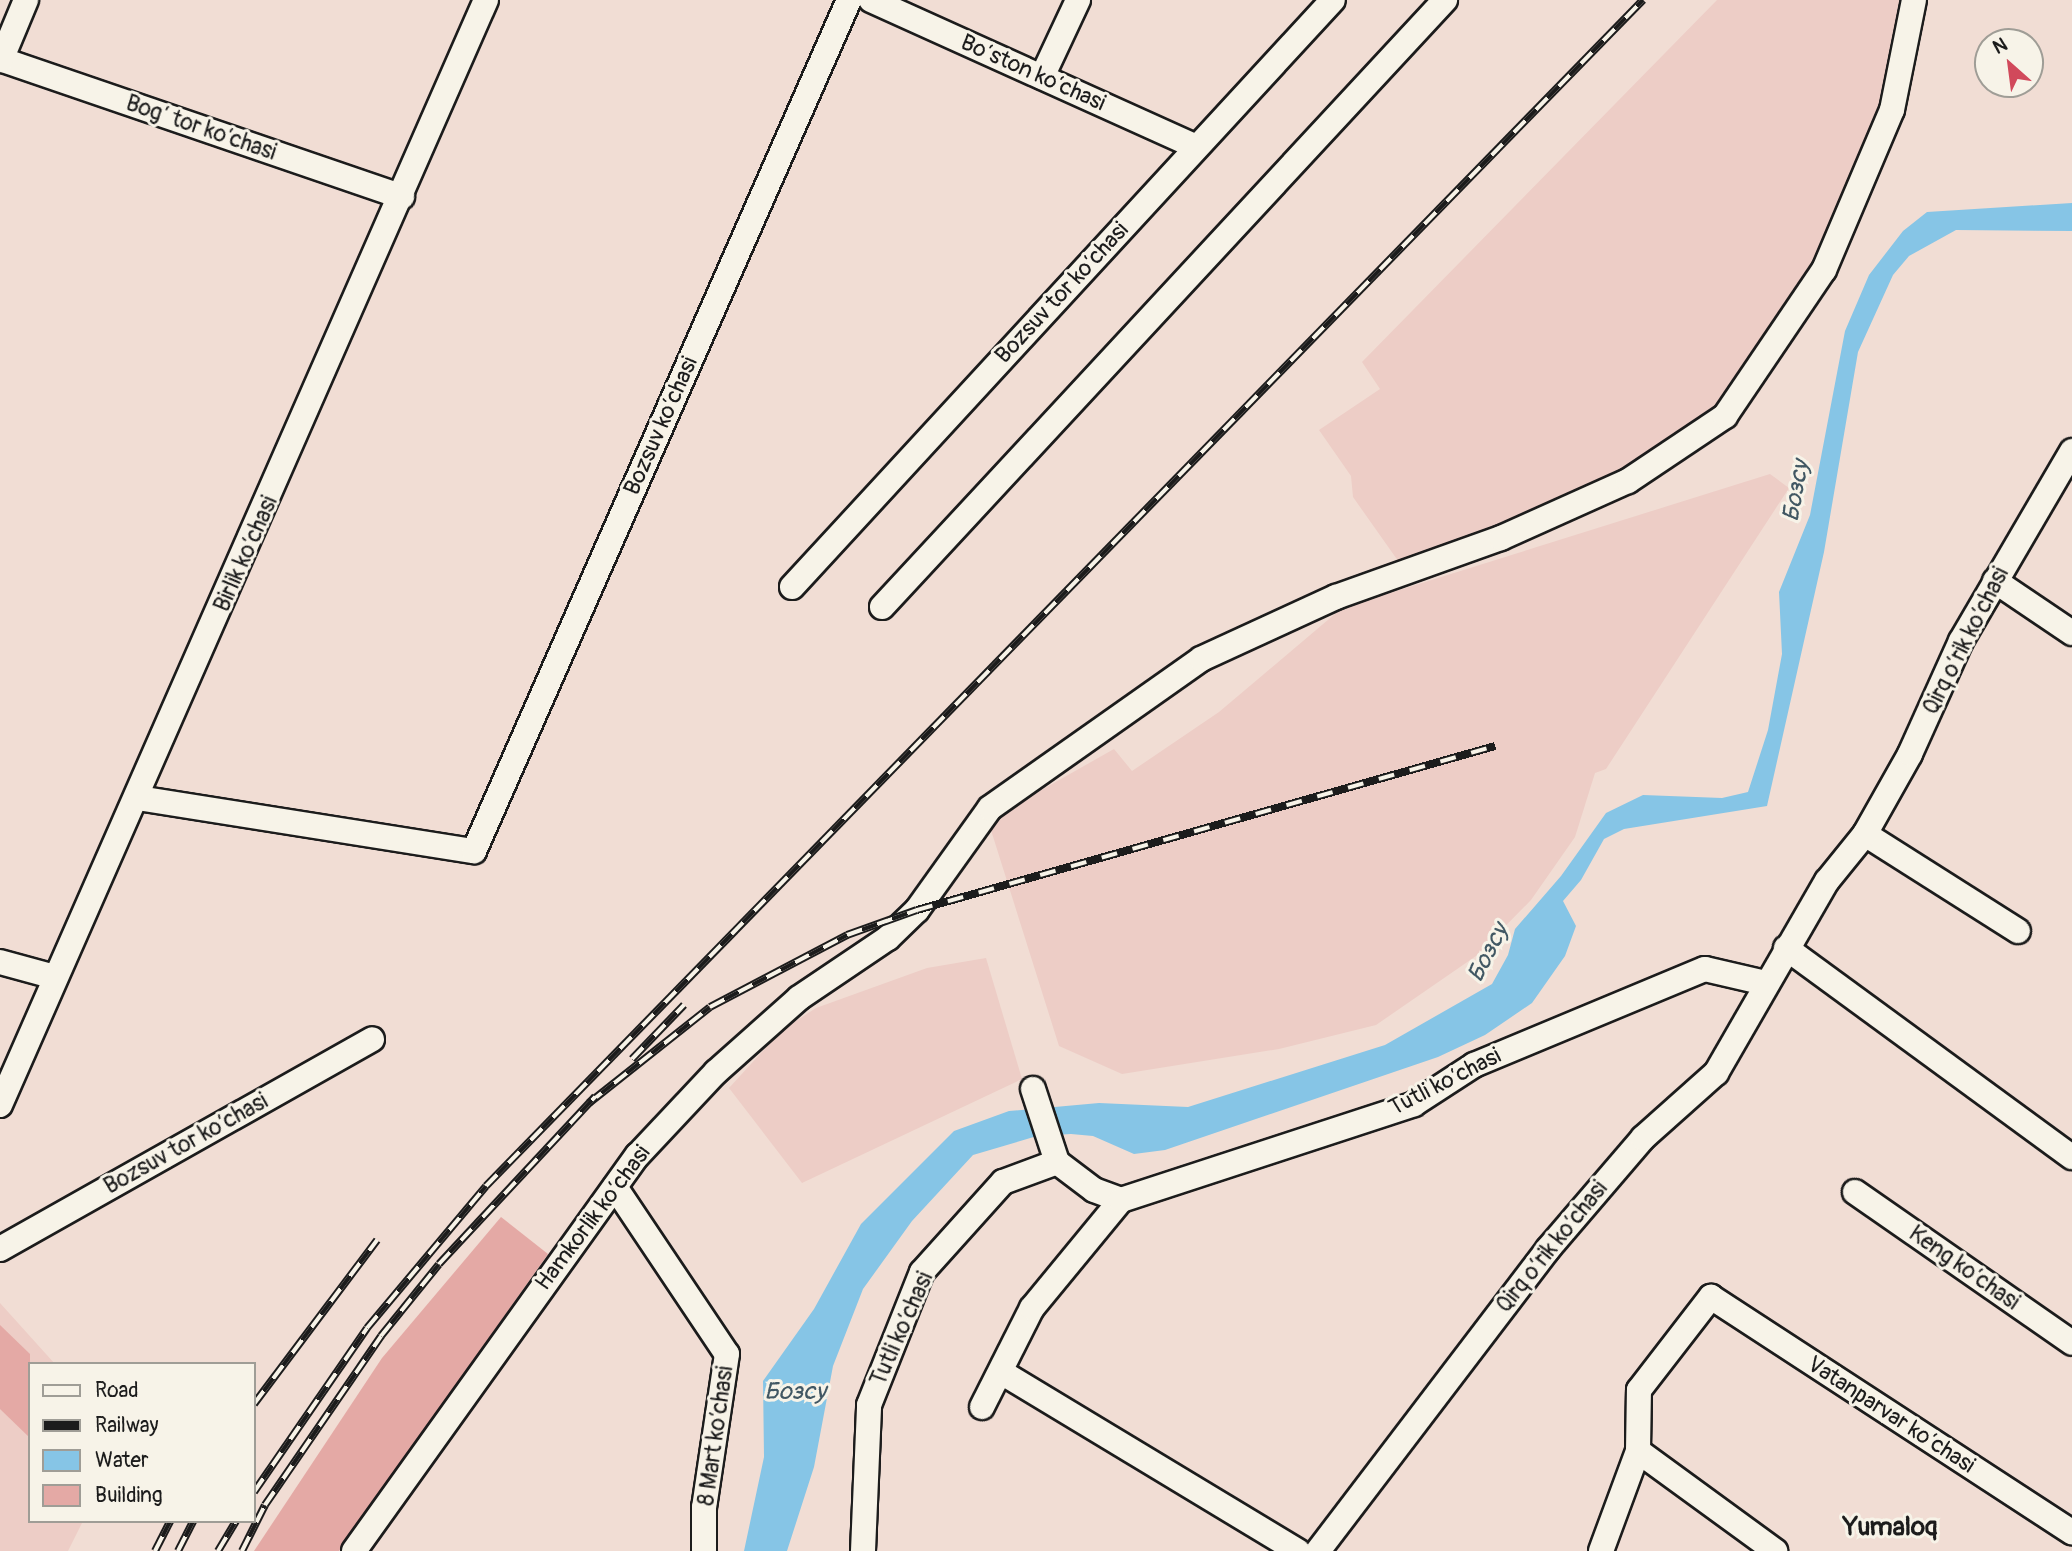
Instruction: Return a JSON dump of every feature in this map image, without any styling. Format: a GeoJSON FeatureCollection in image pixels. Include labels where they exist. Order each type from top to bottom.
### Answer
{"type":"FeatureCollection","features":[{"type":"Feature","properties":{"kind":"street"},"geometry":{"type":"LineString","coordinates":[[1,60],[26,0]]}},
{"type":"Feature","properties":{"kind":"street","name":"Birlik ko‘chasi"},"geometry":{"type":"LineString","coordinates":[[0,1105],[55,977],[138,798],[486,0]]}},
{"type":"Feature","properties":{"kind":"street","name":"Bozsuv ko‘chasi"},"geometry":{"type":"LineString","coordinates":[[138,798],[474,851],[849,0]]}},
{"type":"Feature","properties":{"kind":"street","name":"Bo‘ston ko‘chasi"},"geometry":{"type":"LineString","coordinates":[[871,0],[1196,147]]}},
{"type":"Feature","properties":{"kind":"street"},"geometry":{"type":"LineString","coordinates":[[1042,77],[1078,0]]}},
{"type":"Feature","properties":{"kind":"street","name":"Bozsuv tor ko‘chasi"},"geometry":{"type":"LineString","coordinates":[[792,587],[1333,0]]}},
{"type":"Feature","properties":{"kind":"street"},"geometry":{"type":"LineString","coordinates":[[882,607],[1445,0]]}},
{"type":"Feature","properties":{"kind":"street","name":"Hamkorlik ko‘chasi"},"geometry":{"type":"LineString","coordinates":[[354,1551],[638,1155],[716,1072],[799,998],[888,938],[917,910],[990,808],[1201,659],[1336,597],[1501,538],[1628,481],[1725,416],[1824,270],[1892,110],[1914,0]]}},
{"type":"Feature","properties":{"kind":"street","name":"Bog‘ tor ko‘chasi"},"geometry":{"type":"LineString","coordinates":[[1,60],[402,197]]}},
{"type":"Feature","properties":{"kind":"street","name":"Qirq o‘rik ko‘chasi"},"geometry":{"type":"LineString","coordinates":[[1318,1551],[1548,1249],[1643,1138],[1716,1073],[1765,984],[1827,881],[1865,834],[1995,581],[2072,450]]}},
{"type":"Feature","properties":{"kind":"street"},"geometry":{"type":"LineString","coordinates":[[1995,581],[2072,633]]}},
{"type":"Feature","properties":{"kind":"street"},"geometry":{"type":"LineString","coordinates":[[1865,834],[2018,931]]}},
{"type":"Feature","properties":{"kind":"street"},"geometry":{"type":"LineString","coordinates":[[1786,948],[1980,1086],[2072,1157]]}},
{"type":"Feature","properties":{"kind":"street"},"geometry":{"type":"LineString","coordinates":[[0,962],[55,977]]}},
{"type":"Feature","properties":{"kind":"street","name":"Tutli ko‘chasi"},"geometry":{"type":"LineString","coordinates":[[1121,1200],[1413,1104],[1474,1065],[1705,968],[1765,984]]}},
{"type":"Feature","properties":{"kind":"street","name":"Bozsuv tor ko‘chasi"},"geometry":{"type":"LineString","coordinates":[[0,1249],[372,1039]]}},
{"type":"Feature","properties":{"kind":"street"},"geometry":{"type":"LineString","coordinates":[[982,1407],[1032,1308],[1121,1200],[1094,1190],[1057,1161],[1033,1089]]}},
{"type":"Feature","properties":{"kind":"street","name":"Tutli ko‘chasi"},"geometry":{"type":"LineString","coordinates":[[863,1551],[869,1405],[922,1272],[1003,1182],[1057,1161]]}},
{"type":"Feature","properties":{"kind":"street","name":"8 Mart ko‘chasi"},"geometry":{"type":"LineString","coordinates":[[615,1187],[727,1353],[704,1507],[704,1551]]}},
{"type":"Feature","properties":{"kind":"street","name":"Keng ko‘chasi"},"geometry":{"type":"LineString","coordinates":[[1855,1192],[2072,1343]]}},
{"type":"Feature","properties":{"kind":"street","name":"Vatanparvar ko‘chasi"},"geometry":{"type":"LineString","coordinates":[[1638,1451],[1639,1390],[1711,1297],[2072,1532]]}},
{"type":"Feature","properties":{"kind":"street"},"geometry":{"type":"LineString","coordinates":[[1001,1372],[1298,1551]]}},
{"type":"Feature","properties":{"kind":"street"},"geometry":{"type":"LineString","coordinates":[[1601,1551],[1638,1451],[1775,1551]]}},
{"type":"Feature","properties":{"kind":"shaded area"},"geometry":{"type":"Polygon","coordinates":[[[1717,0],[1910,0],[1886,107],[1799,289],[1734,390],[1698,427],[1616,477],[1499,530],[1401,565],[1353,497],[1351,476],[1319,430],[1380,389],[1362,362],[1717,0]]]}},
{"type":"Feature","properties":{"kind":"shaded area"},"geometry":{"type":"Polygon","coordinates":[[[1770,474],[1789,488],[1606,769],[1595,773],[1575,837],[1531,900],[1476,956],[1376,1025],[1279,1049],[1122,1074],[1059,1046],[990,827],[999,814],[1114,749],[1132,771],[1219,712],[1342,608],[1770,474]]]}},
{"type":"Feature","properties":{"kind":"shaded area"},"geometry":{"type":"Polygon","coordinates":[[[986,958],[1022,1079],[802,1183],[729,1088],[782,1030],[816,1008],[927,968],[986,958]]]}},
{"type":"Feature","properties":{"kind":"shaded area"},"geometry":{"type":"Polygon","coordinates":[[[0,1303],[53,1362],[28,1362],[28,1523],[82,1523],[68,1551],[0,1551],[0,1303]]]}},
{"type":"Feature","properties":{"kind":"water","name":"Бозсу"},"geometry":{"type":"Polygon","coordinates":[[[2072,203],[2072,231],[1956,230],[1909,256],[1893,275],[1858,352],[1824,552],[1767,806],[1624,829],[1604,839],[1581,880],[1563,901],[1576,926],[1565,956],[1532,1003],[1485,1035],[1438,1057],[1165,1150],[1134,1154],[1093,1136],[1071,1134],[1037,1136],[973,1155],[912,1221],[863,1289],[833,1366],[814,1467],[787,1551],[744,1551],[764,1457],[763,1381],[814,1309],[861,1224],[954,1131],[1009,1111],[1099,1103],[1188,1107],[1385,1045],[1492,984],[1508,955],[1515,929],[1561,876],[1606,813],[1643,795],[1722,798],[1748,792],[1768,730],[1782,654],[1779,592],[1810,515],[1845,331],[1869,275],[1903,231],[1927,212],[2072,203]]]}},
{"type":"Feature","properties":{"kind":"building"},"geometry":{"type":"Polygon","coordinates":[[[501,1217],[548,1254],[339,1551],[254,1551],[382,1358],[501,1217]]]}},
{"type":"Feature","properties":{"kind":"building"},"geometry":{"type":"Polygon","coordinates":[[[0,1325],[30,1354],[28,1436],[0,1409],[0,1325]]]}},
{"type":"Feature","properties":{"kind":"railway"},"geometry":{"type":"LineString","coordinates":[[256,1489],[367,1328],[486,1186],[1643,0]]}},
{"type":"Feature","properties":{"kind":"railway"},"geometry":{"type":"LineString","coordinates":[[589,1103],[710,1007],[847,935],[917,910],[1495,746]]}},
{"type":"Feature","properties":{"kind":"railway"},"geometry":{"type":"LineString","coordinates":[[632,1059],[684,1005]]}},
{"type":"Feature","properties":{"kind":"railway"},"geometry":{"type":"LineString","coordinates":[[242,1551],[265,1505],[381,1336],[439,1264],[595,1097]]}},
{"type":"Feature","properties":{"kind":"railway"},"geometry":{"type":"LineString","coordinates":[[256,1401],[377,1240]]}},
{"type":"Feature","properties":{"kind":"railway"},"geometry":{"type":"LineString","coordinates":[[155,1551],[169,1523]]}},
{"type":"Feature","properties":{"kind":"railway"},"geometry":{"type":"LineString","coordinates":[[178,1551],[192,1523]]}},
{"type":"Feature","properties":{"kind":"railway"},"geometry":{"type":"LineString","coordinates":[[218,1551],[235,1523]]}},
{"type":"Feature","properties":{"kind":"district","name":"Yumaloq"},"geometry":{"type":"Point","coordinates":[1890,1528]}}]}
